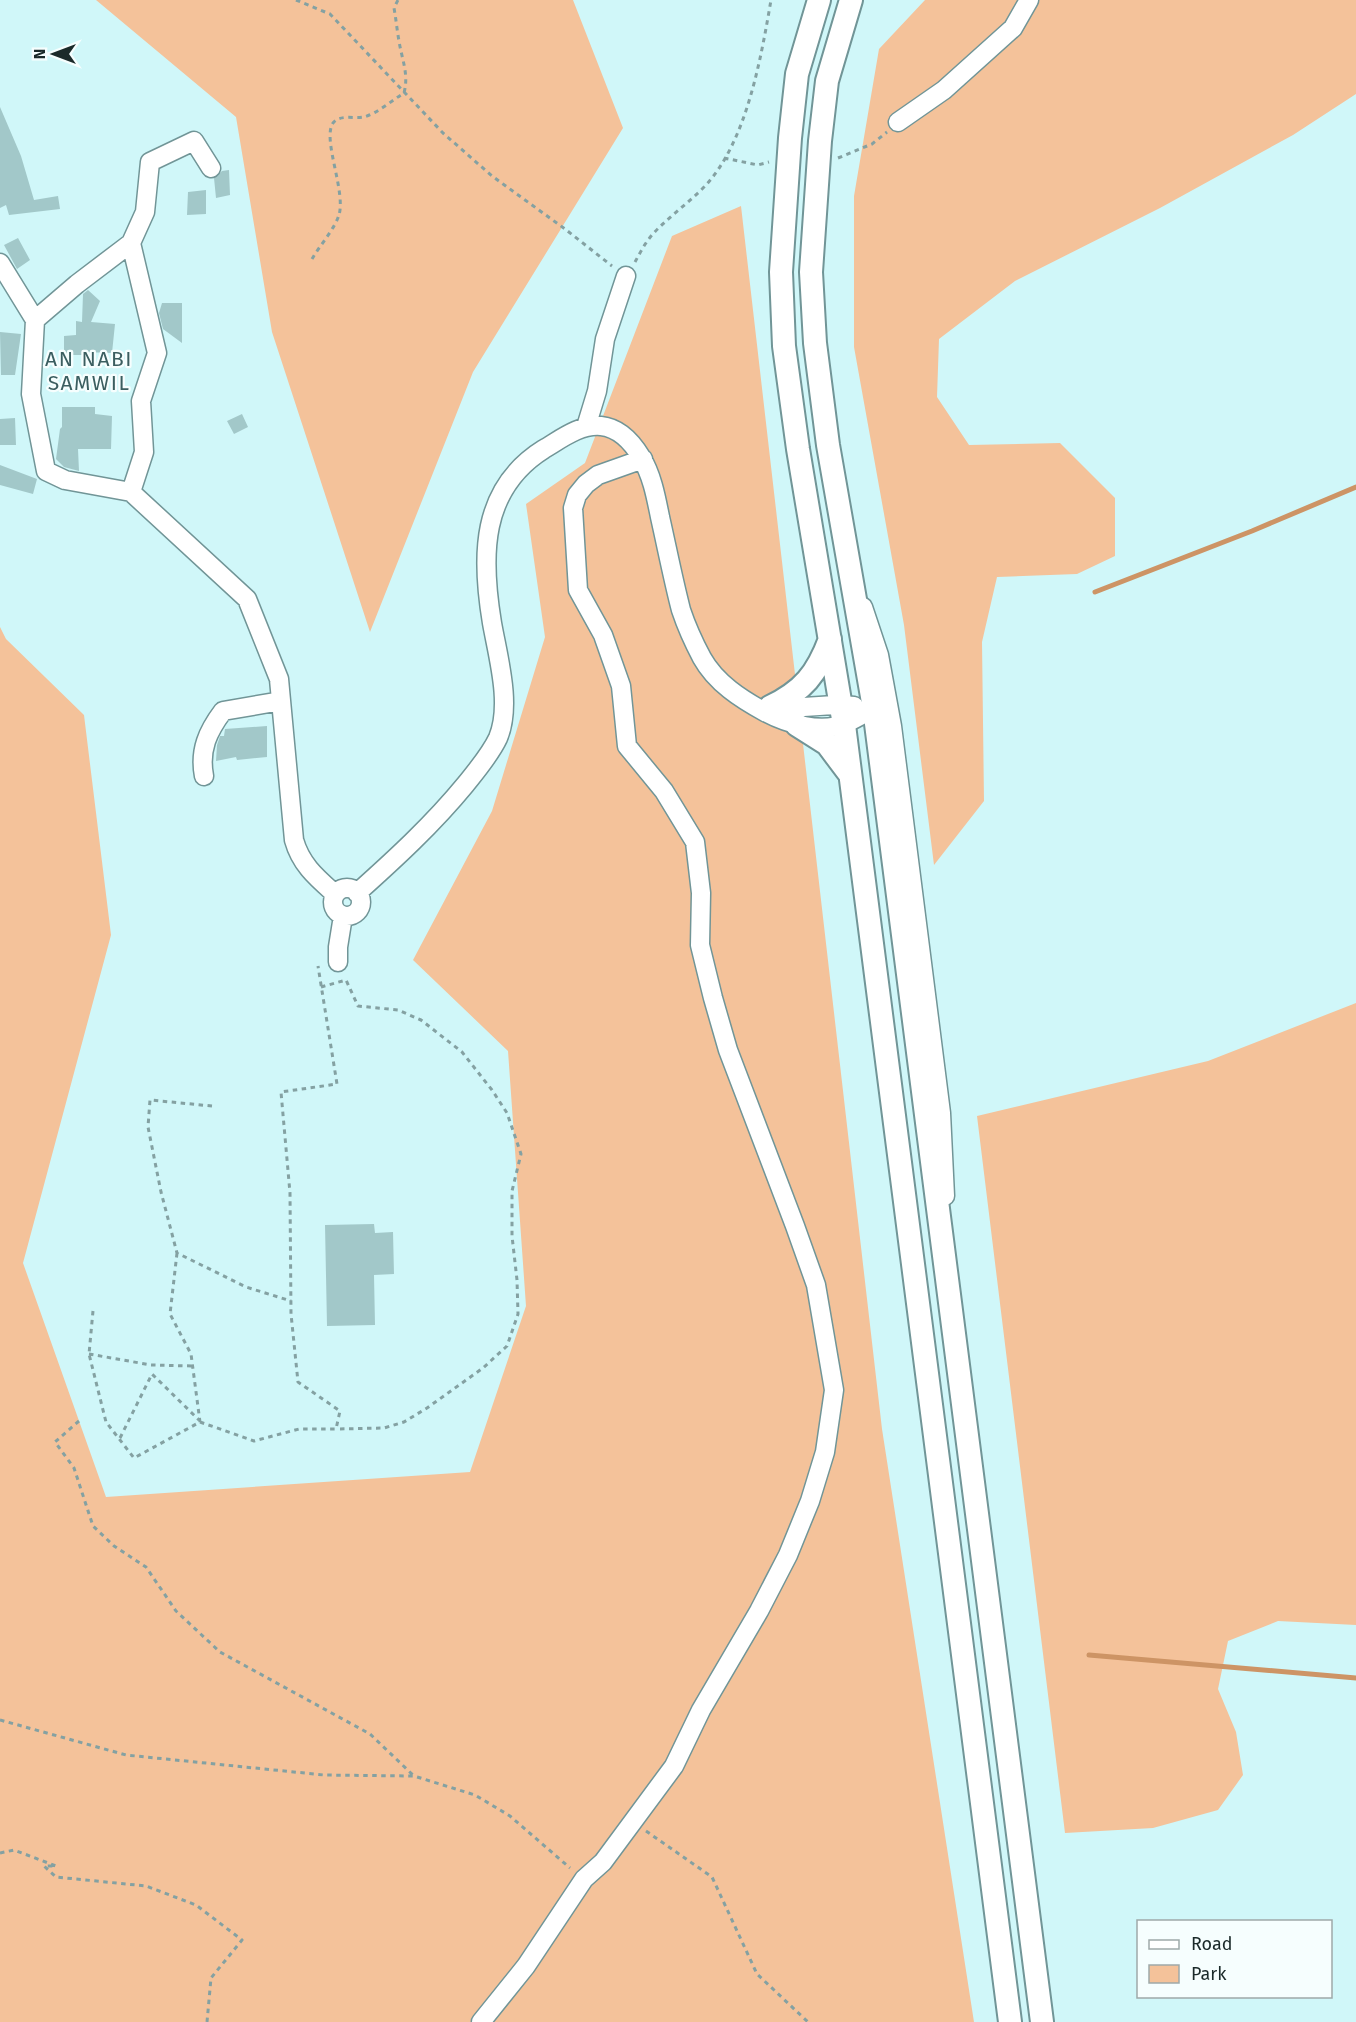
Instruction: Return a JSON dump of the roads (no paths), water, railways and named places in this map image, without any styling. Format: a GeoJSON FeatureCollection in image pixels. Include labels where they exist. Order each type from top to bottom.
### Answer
{"type":"FeatureCollection","features":[{"type":"Feature","properties":{"kind":"main road"},"geometry":{"type":"LineString","coordinates":[[819,0],[797,74],[784,202],[781,272],[784,346],[851,778],[1010,2022]]}},
{"type":"Feature","properties":{"kind":"main road"},"geometry":{"type":"LineString","coordinates":[[851,0],[827,81],[815,204],[812,272],[815,343],[828,445],[874,708],[1042,2022]]}},
{"type":"Feature","properties":{"kind":"main road"},"geometry":{"type":"LineString","coordinates":[[759,705],[788,698],[814,674],[830,639]]}},
{"type":"Feature","properties":{"kind":"main road"},"geometry":{"type":"LineString","coordinates":[[797,725],[827,744],[840,759],[851,778]]}},
{"type":"Feature","properties":{"kind":"street"},"geometry":{"type":"LineString","coordinates":[[898,122],[944,90],[1013,28],[1029,0]]}},
{"type":"Feature","properties":{"kind":"street"},"geometry":{"type":"LineString","coordinates":[[35,320],[77,284],[131,243],[145,212],[150,162],[194,141],[211,168]]}},
{"type":"Feature","properties":{"kind":"street"},"geometry":{"type":"LineString","coordinates":[[131,243],[157,353],[141,401],[144,452],[131,492]]}},
{"type":"Feature","properties":{"kind":"street"},"geometry":{"type":"LineString","coordinates":[[0,264],[35,320],[30,394],[46,471],[65,480],[131,492],[247,599],[279,678],[297,852],[303,863],[335,894]]}},
{"type":"Feature","properties":{"kind":"street"},"geometry":{"type":"LineString","coordinates":[[586,427],[597,391],[605,339],[626,276]]}},
{"type":"Feature","properties":{"kind":"street"},"geometry":{"type":"LineString","coordinates":[[357,893],[450,804],[483,764],[499,736],[503,714],[503,687],[492,624],[485,562],[487,537],[492,517],[513,476],[531,458],[586,427],[601,426],[614,429],[626,436],[643,459],[656,499],[682,612],[702,658],[714,675],[727,688],[759,705],[768,714],[797,725],[826,727],[842,715]]}},
{"type":"Feature","properties":{"kind":"street"},"geometry":{"type":"LineString","coordinates":[[481,2022],[526,1966],[584,1879],[603,1862],[674,1766],[701,1710],[737,1650],[788,1556],[810,1501],[825,1452],[834,1390],[816,1285],[728,1050],[712,998],[700,945],[701,893],[695,842],[664,791],[627,746],[621,686],[603,635],[578,590],[573,508],[577,495],[598,475],[643,459]]}},
{"type":"Feature","properties":{"kind":"street"},"geometry":{"type":"LineString","coordinates":[[850,569],[877,647],[892,726],[942,1113],[945,1177],[944,1252]]}},
{"type":"Feature","properties":{"kind":"street"},"geometry":{"type":"LineString","coordinates":[[204,776],[202,762],[209,729],[223,711],[281,701]]}},
{"type":"Feature","properties":{"kind":"street"},"geometry":{"type":"LineString","coordinates":[[759,705],[808,708],[842,715],[874,708]]}},
{"type":"Feature","properties":{"kind":"street"},"geometry":{"type":"LineString","coordinates":[[344,888],[357,893],[361,900],[358,911],[351,916],[339,915],[332,903],[335,894],[344,888]]}},
{"type":"Feature","properties":{"kind":"street"},"geometry":{"type":"LineString","coordinates":[[338,962],[338,947],[344,916]]}},
{"type":"Feature","properties":{"kind":"waterway"},"geometry":{"type":"LineString","coordinates":[[1095,592],[1252,531],[1356,487]]}},
{"type":"Feature","properties":{"kind":"waterway"},"geometry":{"type":"LineString","coordinates":[[1089,1655],[1356,1678]]}},
{"type":"Feature","properties":{"kind":"district","name":"AN NABI SAMWIL"},"geometry":{"type":"Point","coordinates":[89,371]}}]}
